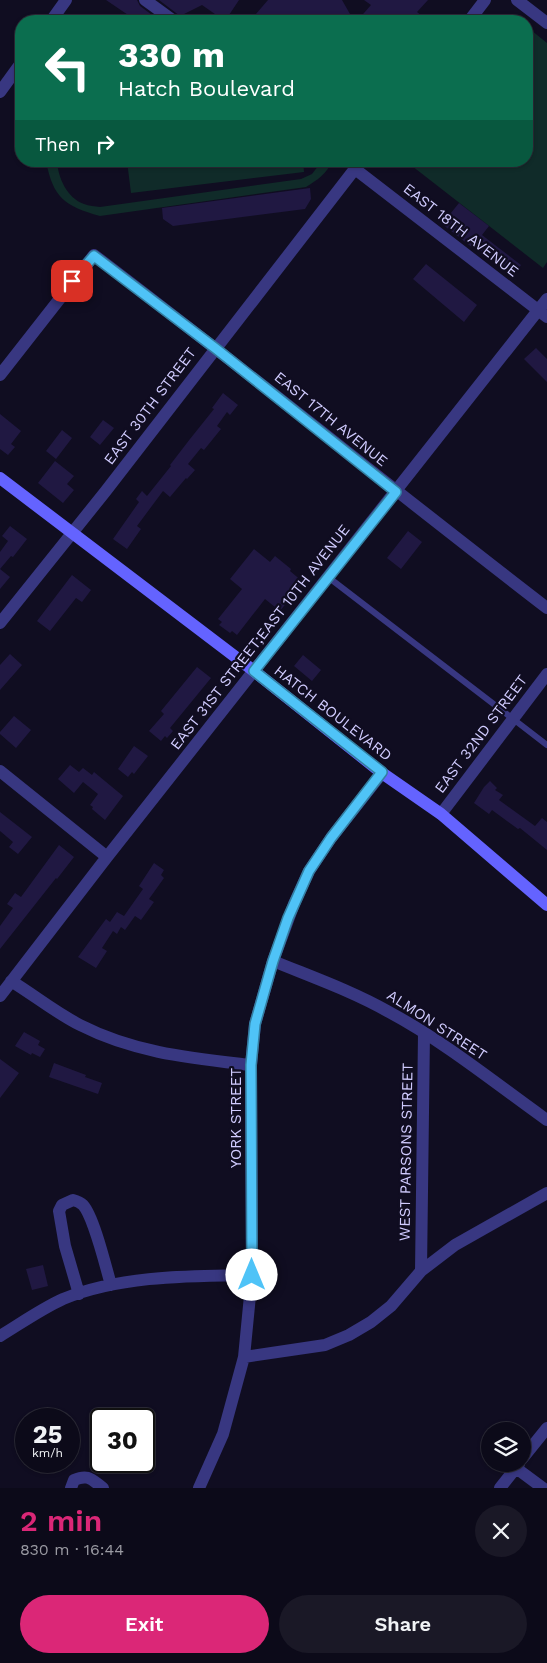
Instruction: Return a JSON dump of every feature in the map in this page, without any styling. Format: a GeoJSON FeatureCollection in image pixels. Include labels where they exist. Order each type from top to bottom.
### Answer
{"type":"FeatureCollection","features":[{"type":"Feature","properties":{"kind":"main road","name":"HATCH BOULEVARD"},"geometry":{"type":"LineString","coordinates":[[0,478],[254,671],[382,772],[440,814],[547,905]]}},
{"type":"Feature","properties":{"kind":"street"},"geometry":{"type":"LineString","coordinates":[[55,15],[66,0]]}},
{"type":"Feature","properties":{"kind":"street"},"geometry":{"type":"LineString","coordinates":[[145,0],[166,15]]}},
{"type":"Feature","properties":{"kind":"street"},"geometry":{"type":"LineString","coordinates":[[474,15],[485,0]]}},
{"type":"Feature","properties":{"kind":"street"},"geometry":{"type":"LineString","coordinates":[[517,0],[547,23]]}},
{"type":"Feature","properties":{"kind":"street"},"geometry":{"type":"LineString","coordinates":[[0,92],[15,71]]}},
{"type":"Feature","properties":{"kind":"street","name":"EAST 30TH STREET"},"geometry":{"type":"LineString","coordinates":[[0,623],[356,167]]}},
{"type":"Feature","properties":{"kind":"street","name":"EAST 18TH AVENUE"},"geometry":{"type":"LineString","coordinates":[[360,167],[542,314]]}},
{"type":"Feature","properties":{"kind":"street","name":"EAST 17TH AVENUE"},"geometry":{"type":"LineString","coordinates":[[0,375],[94,256],[215,348],[396,492],[547,608]]}},
{"type":"Feature","properties":{"kind":"street","name":"EAST 31ST STREET;EAST 10TH AVENUE"},"geometry":{"type":"LineString","coordinates":[[0,996],[328,577],[542,314],[547,299]]}},
{"type":"Feature","properties":{"kind":"street","name":"EAST 32ND STREET"},"geometry":{"type":"LineString","coordinates":[[440,814],[547,674]]}},
{"type":"Feature","properties":{"kind":"street"},"geometry":{"type":"LineString","coordinates":[[0,771],[107,857]]}},
{"type":"Feature","properties":{"kind":"street","name":"YORK STREET"},"geometry":{"type":"LineString","coordinates":[[199,1488],[223,1434],[244,1358],[252,1275],[251,1065],[255,1024],[273,961],[294,904],[309,871],[331,838],[382,772]]}},
{"type":"Feature","properties":{"kind":"street","name":"ALMON STREET"},"geometry":{"type":"LineString","coordinates":[[273,961],[373,1003],[424,1033],[547,1120]]}},
{"type":"Feature","properties":{"kind":"street"},"geometry":{"type":"LineString","coordinates":[[11,981],[78,1024],[101,1035],[138,1048],[176,1056],[251,1065]]}},
{"type":"Feature","properties":{"kind":"street","name":"WEST PARSONS STREET"},"geometry":{"type":"LineString","coordinates":[[421,1271],[424,1033]]}},
{"type":"Feature","properties":{"kind":"street"},"geometry":{"type":"LineString","coordinates":[[244,1358],[325,1345],[349,1334],[371,1322],[391,1306],[421,1271],[455,1245],[547,1193]]}},
{"type":"Feature","properties":{"kind":"street"},"geometry":{"type":"LineString","coordinates":[[79,1294],[65,1246],[59,1211],[62,1205],[73,1200],[82,1203],[85,1209],[96,1236],[111,1286]]}},
{"type":"Feature","properties":{"kind":"street"},"geometry":{"type":"LineString","coordinates":[[0,1336],[49,1306],[79,1294],[111,1286],[176,1277],[252,1275]]}},
{"type":"Feature","properties":{"kind":"street"},"geometry":{"type":"LineString","coordinates":[[531,1449],[547,1428]]}},
{"type":"Feature","properties":{"kind":"street"},"geometry":{"type":"LineString","coordinates":[[500,1488],[513,1472]]}},
{"type":"Feature","properties":{"kind":"street"},"geometry":{"type":"LineString","coordinates":[[527,1472],[544,1488]]}},
{"type":"Feature","properties":{"kind":"street"},"geometry":{"type":"LineString","coordinates":[[71,1488],[74,1480],[82,1477],[91,1478],[103,1488]]}},
{"type":"Feature","properties":{"kind":"lane"},"geometry":{"type":"LineString","coordinates":[[328,577],[547,745]]}},
{"type":"Feature","properties":{"kind":"green space"},"geometry":{"type":"Polygon","coordinates":[[[533,32],[547,43],[547,262],[543,268],[413,167],[533,167],[533,32]]]}},
{"type":"Feature","properties":{"kind":"green space"},"geometry":{"type":"Polygon","coordinates":[[[47,167],[58,167],[64,187],[73,197],[84,204],[100,207],[301,179],[312,174],[317,167],[329,167],[318,179],[306,187],[100,216],[69,204],[62,199],[52,184],[47,167]]]}},
{"type":"Feature","properties":{"kind":"green space"},"geometry":{"type":"Polygon","coordinates":[[[128,167],[304,167],[304,172],[131,193],[128,167]]]}},
{"type":"Feature","properties":{"kind":"building"},"geometry":{"type":"Polygon","coordinates":[[[106,0],[137,0],[140,6],[152,15],[128,15],[106,0]]]}},
{"type":"Feature","properties":{"kind":"building"},"geometry":{"type":"Polygon","coordinates":[[[159,0],[239,0],[229,15],[216,15],[202,5],[179,15],[159,0]]]}},
{"type":"Feature","properties":{"kind":"building"},"geometry":{"type":"Polygon","coordinates":[[[268,0],[342,0],[351,15],[255,15],[268,0]]]}},
{"type":"Feature","properties":{"kind":"building"},"geometry":{"type":"Polygon","coordinates":[[[364,0],[428,0],[417,12],[421,15],[362,15],[371,5],[364,0]]]}},
{"type":"Feature","properties":{"kind":"building"},"geometry":{"type":"Polygon","coordinates":[[[310,188],[311,199],[305,209],[173,226],[163,219],[162,208],[310,188]]]}},
{"type":"Feature","properties":{"kind":"building"},"geometry":{"type":"Polygon","coordinates":[[[459,203],[489,226],[482,235],[521,265],[513,276],[442,224],[459,203]]]}},
{"type":"Feature","properties":{"kind":"building"},"geometry":{"type":"Polygon","coordinates":[[[426,264],[477,305],[464,322],[413,279],[426,264]]]}},
{"type":"Feature","properties":{"kind":"building"},"geometry":{"type":"Polygon","coordinates":[[[536,348],[547,359],[547,382],[524,359],[536,348]]]}},
{"type":"Feature","properties":{"kind":"building"},"geometry":{"type":"Polygon","coordinates":[[[223,393],[238,405],[230,415],[227,412],[217,426],[221,429],[204,450],[201,448],[188,464],[195,470],[170,497],[163,491],[137,526],[141,529],[127,549],[113,539],[139,502],[136,499],[142,491],[147,496],[214,409],[212,408],[223,393]]]}},
{"type":"Feature","properties":{"kind":"building"},"geometry":{"type":"Polygon","coordinates":[[[0,414],[21,431],[11,444],[15,447],[8,455],[0,449],[0,414]]]}},
{"type":"Feature","properties":{"kind":"building"},"geometry":{"type":"Polygon","coordinates":[[[103,420],[114,428],[100,445],[90,437],[103,420]]]}},
{"type":"Feature","properties":{"kind":"building"},"geometry":{"type":"Polygon","coordinates":[[[62,430],[72,438],[56,459],[46,451],[62,430]]]}},
{"type":"Feature","properties":{"kind":"building"},"geometry":{"type":"Polygon","coordinates":[[[55,461],[74,476],[67,484],[74,490],[63,503],[38,483],[55,461]]]}},
{"type":"Feature","properties":{"kind":"building"},"geometry":{"type":"Polygon","coordinates":[[[10,526],[27,539],[13,557],[11,556],[0,569],[0,552],[8,541],[2,536],[10,526]]]}},
{"type":"Feature","properties":{"kind":"building"},"geometry":{"type":"Polygon","coordinates":[[[408,531],[422,542],[401,569],[387,558],[408,531]]]}},
{"type":"Feature","properties":{"kind":"building"},"geometry":{"type":"Polygon","coordinates":[[[254,549],[270,562],[275,556],[303,582],[280,611],[265,599],[237,635],[232,631],[230,633],[219,625],[222,622],[218,619],[242,589],[230,579],[254,549]]]}},
{"type":"Feature","properties":{"kind":"building"},"geometry":{"type":"Polygon","coordinates":[[[0,569],[10,577],[0,589],[0,569]]]}},
{"type":"Feature","properties":{"kind":"building"},"geometry":{"type":"Polygon","coordinates":[[[72,575],[91,590],[82,602],[76,598],[50,631],[37,621],[72,575]]]}},
{"type":"Feature","properties":{"kind":"building"},"geometry":{"type":"Polygon","coordinates":[[[10,654],[22,665],[0,690],[0,665],[10,654]]]}},
{"type":"Feature","properties":{"kind":"building"},"geometry":{"type":"Polygon","coordinates":[[[303,655],[321,670],[312,681],[294,666],[303,655]]]}},
{"type":"Feature","properties":{"kind":"building"},"geometry":{"type":"Polygon","coordinates":[[[197,667],[211,678],[170,728],[173,731],[167,738],[165,736],[161,741],[149,731],[164,714],[161,711],[197,667]]]}},
{"type":"Feature","properties":{"kind":"building"},"geometry":{"type":"Polygon","coordinates":[[[14,716],[31,730],[16,748],[0,734],[14,716]]]}},
{"type":"Feature","properties":{"kind":"building"},"geometry":{"type":"Polygon","coordinates":[[[134,746],[148,756],[134,774],[132,772],[128,777],[118,769],[134,746]]]}},
{"type":"Feature","properties":{"kind":"building"},"geometry":{"type":"Polygon","coordinates":[[[70,765],[79,772],[83,768],[92,775],[94,772],[123,796],[105,820],[90,805],[98,794],[83,782],[74,793],[58,779],[70,765]]]}},
{"type":"Feature","properties":{"kind":"building"},"geometry":{"type":"Polygon","coordinates":[[[490,781],[497,788],[495,790],[503,795],[499,800],[535,826],[542,818],[547,822],[547,850],[520,828],[518,829],[492,810],[489,814],[474,803],[490,781]]]}},
{"type":"Feature","properties":{"kind":"building"},"geometry":{"type":"Polygon","coordinates":[[[0,812],[32,837],[18,854],[9,847],[13,842],[0,831],[0,812]]]}},
{"type":"Feature","properties":{"kind":"building"},"geometry":{"type":"Polygon","coordinates":[[[59,845],[74,857],[0,949],[0,926],[13,908],[7,904],[15,893],[21,897],[59,845]]]}},
{"type":"Feature","properties":{"kind":"building"},"geometry":{"type":"Polygon","coordinates":[[[154,863],[164,870],[161,875],[164,878],[149,899],[154,902],[141,920],[135,916],[125,930],[121,927],[117,934],[113,931],[102,948],[107,951],[96,968],[78,957],[106,919],[110,922],[117,912],[124,916],[143,889],[139,886],[154,863]]]}},
{"type":"Feature","properties":{"kind":"building"},"geometry":{"type":"Polygon","coordinates":[[[24,1032],[40,1041],[38,1045],[45,1049],[40,1057],[32,1053],[31,1055],[15,1046],[24,1032]]]}},
{"type":"Feature","properties":{"kind":"building"},"geometry":{"type":"Polygon","coordinates":[[[0,1059],[19,1073],[0,1098],[0,1059]]]}},
{"type":"Feature","properties":{"kind":"building"},"geometry":{"type":"Polygon","coordinates":[[[54,1063],[102,1083],[98,1094],[49,1077],[54,1063]]]}},
{"type":"Feature","properties":{"kind":"building"},"geometry":{"type":"Polygon","coordinates":[[[43,1265],[48,1286],[32,1290],[26,1269],[43,1265]]]}},
{"type":"Feature","properties":{"kind":"route"},"geometry":{"type":"LineString","coordinates":[[72,281],[94,256],[215,348],[396,492],[254,671],[382,772],[331,838],[309,871],[288,918],[273,961],[255,1024],[251,1065],[252,1275]]}}]}
